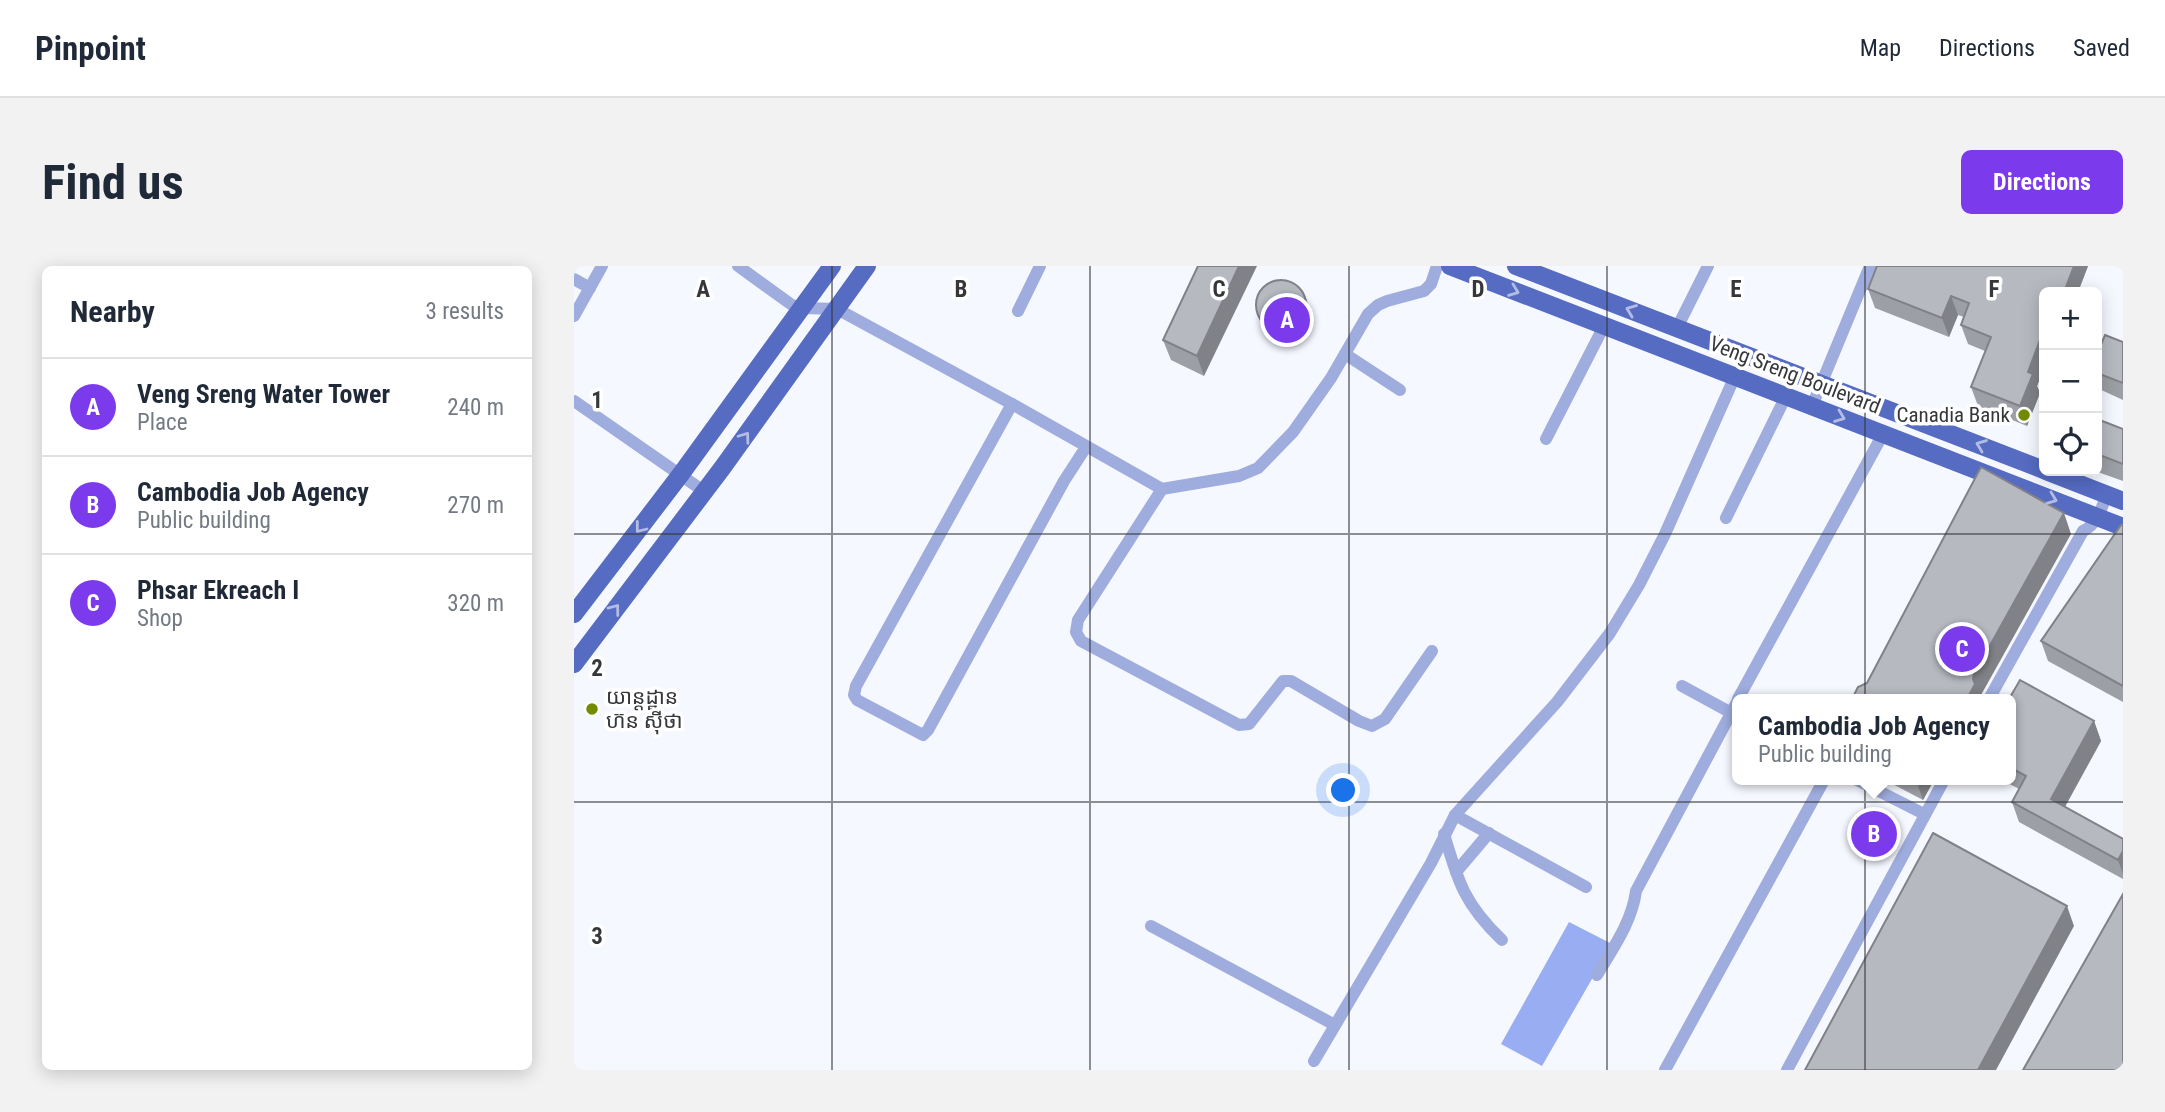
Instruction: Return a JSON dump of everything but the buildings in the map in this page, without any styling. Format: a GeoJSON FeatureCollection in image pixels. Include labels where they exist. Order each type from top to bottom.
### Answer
{"type":"FeatureCollection","features":[{"type":"Feature","properties":{"kind":"main road"},"geometry":{"type":"LineString","coordinates":[[574,614],[681,474],[832,266]]}},
{"type":"Feature","properties":{"kind":"main road"},"geometry":{"type":"LineString","coordinates":[[574,664],[705,492],[867,266]]}},
{"type":"Feature","properties":{"kind":"main road","name":"Veng Sreng Boulevard"},"geometry":{"type":"LineString","coordinates":[[1450,266],[1884,434],[1983,479],[2123,527]]}},
{"type":"Feature","properties":{"kind":"main road","name":"Veng Sreng Boulevard"},"geometry":{"type":"LineString","coordinates":[[1516,266],[2039,468]]}},
{"type":"Feature","properties":{"kind":"main road","name":"Veng Sreng Boulevard"},"geometry":{"type":"LineString","coordinates":[[2060,476],[2115,498]]}},
{"type":"Feature","properties":{"kind":"street"},"geometry":{"type":"LineString","coordinates":[[574,316],[602,266]]}},
{"type":"Feature","properties":{"kind":"street"},"geometry":{"type":"LineString","coordinates":[[738,266],[792,305],[837,309],[1162,489],[1239,476],[1258,468],[1293,432],[1368,314],[1387,301],[1424,291],[1431,284],[1437,266]]}},
{"type":"Feature","properties":{"kind":"street"},"geometry":{"type":"LineString","coordinates":[[1018,311],[1040,266]]}},
{"type":"Feature","properties":{"kind":"street"},"geometry":{"type":"LineString","coordinates":[[1677,328],[1708,266]]}},
{"type":"Feature","properties":{"kind":"street"},"geometry":{"type":"LineString","coordinates":[[1812,406],[1870,266]]}},
{"type":"Feature","properties":{"kind":"street"},"geometry":{"type":"LineString","coordinates":[[574,279],[590,288]]}},
{"type":"Feature","properties":{"kind":"street"},"geometry":{"type":"LineString","coordinates":[[1546,439],[1604,326]]}},
{"type":"Feature","properties":{"kind":"street"},"geometry":{"type":"LineString","coordinates":[[1345,354],[1400,390]]}},
{"type":"Feature","properties":{"kind":"street"},"geometry":{"type":"LineString","coordinates":[[1314,1060],[1430,863],[1455,815],[1557,702],[1609,633],[1639,586],[1735,376]]}},
{"type":"Feature","properties":{"kind":"street"},"geometry":{"type":"LineString","coordinates":[[1726,518],[1786,396]]}},
{"type":"Feature","properties":{"kind":"street"},"geometry":{"type":"LineString","coordinates":[[574,401],[705,492]]}},
{"type":"Feature","properties":{"kind":"street"},"geometry":{"type":"LineString","coordinates":[[1012,404],[856,686],[854,695],[869,707],[911,731],[923,735],[928,730],[1064,481],[1086,447]]}},
{"type":"Feature","properties":{"kind":"street"},"geometry":{"type":"LineString","coordinates":[[1741,694],[1884,434]]}},
{"type":"Feature","properties":{"kind":"street"},"geometry":{"type":"LineString","coordinates":[[1162,489],[1078,620],[1076,632],[1082,640],[1239,725],[1249,724],[1283,681],[1291,681],[1372,726],[1385,719],[1433,651]]}},
{"type":"Feature","properties":{"kind":"street"},"geometry":{"type":"LineString","coordinates":[[1992,694],[2083,531],[2092,527],[2115,498]]}},
{"type":"Feature","properties":{"kind":"street"},"geometry":{"type":"LineString","coordinates":[[1682,686],[1732,713]]}},
{"type":"Feature","properties":{"kind":"street"},"geometry":{"type":"LineString","coordinates":[[1597,975],[1626,925],[1636,891],[1732,718]]}},
{"type":"Feature","properties":{"kind":"street"},"geometry":{"type":"LineString","coordinates":[[1665,1070],[1821,785]]}},
{"type":"Feature","properties":{"kind":"street"},"geometry":{"type":"LineString","coordinates":[[1867,785],[1924,814]]}},
{"type":"Feature","properties":{"kind":"street"},"geometry":{"type":"LineString","coordinates":[[1787,1070],[1941,785]]}},
{"type":"Feature","properties":{"kind":"street"},"geometry":{"type":"LineString","coordinates":[[1455,815],[1586,887]]}},
{"type":"Feature","properties":{"kind":"street"},"geometry":{"type":"LineString","coordinates":[[1457,872],[1489,833]]}},
{"type":"Feature","properties":{"kind":"street"},"geometry":{"type":"LineString","coordinates":[[1444,834],[1471,906],[1502,940]]}},
{"type":"Feature","properties":{"kind":"street"},"geometry":{"type":"LineString","coordinates":[[1151,926],[1334,1024]]}},
{"type":"Feature","properties":{"kind":"water"},"geometry":{"type":"Polygon","coordinates":[[[1569,922],[1612,944],[1542,1066],[1501,1044],[1569,922]]]}},
{"type":"Feature","properties":{"kind":"place","name":"Veng Sreng Water Tower"},"geometry":{"type":"Point","coordinates":[1287,320]}},
{"type":"Feature","properties":{"kind":"place","name":"Canadia Bank"},"geometry":{"type":"Point","coordinates":[2024,415]}},
{"type":"Feature","properties":{"kind":"place","name":"Phsar Ekreach I"},"geometry":{"type":"Point","coordinates":[1962,649]}},
{"type":"Feature","properties":{"kind":"place","name":"យាន្ដដ្ឋាន ហ៊ន ស៊ីថា"},"geometry":{"type":"Point","coordinates":[592,709]}},
{"type":"Feature","properties":{"kind":"place","name":"Cambodia Job Agency"},"geometry":{"type":"Point","coordinates":[1874,834]}}]}
